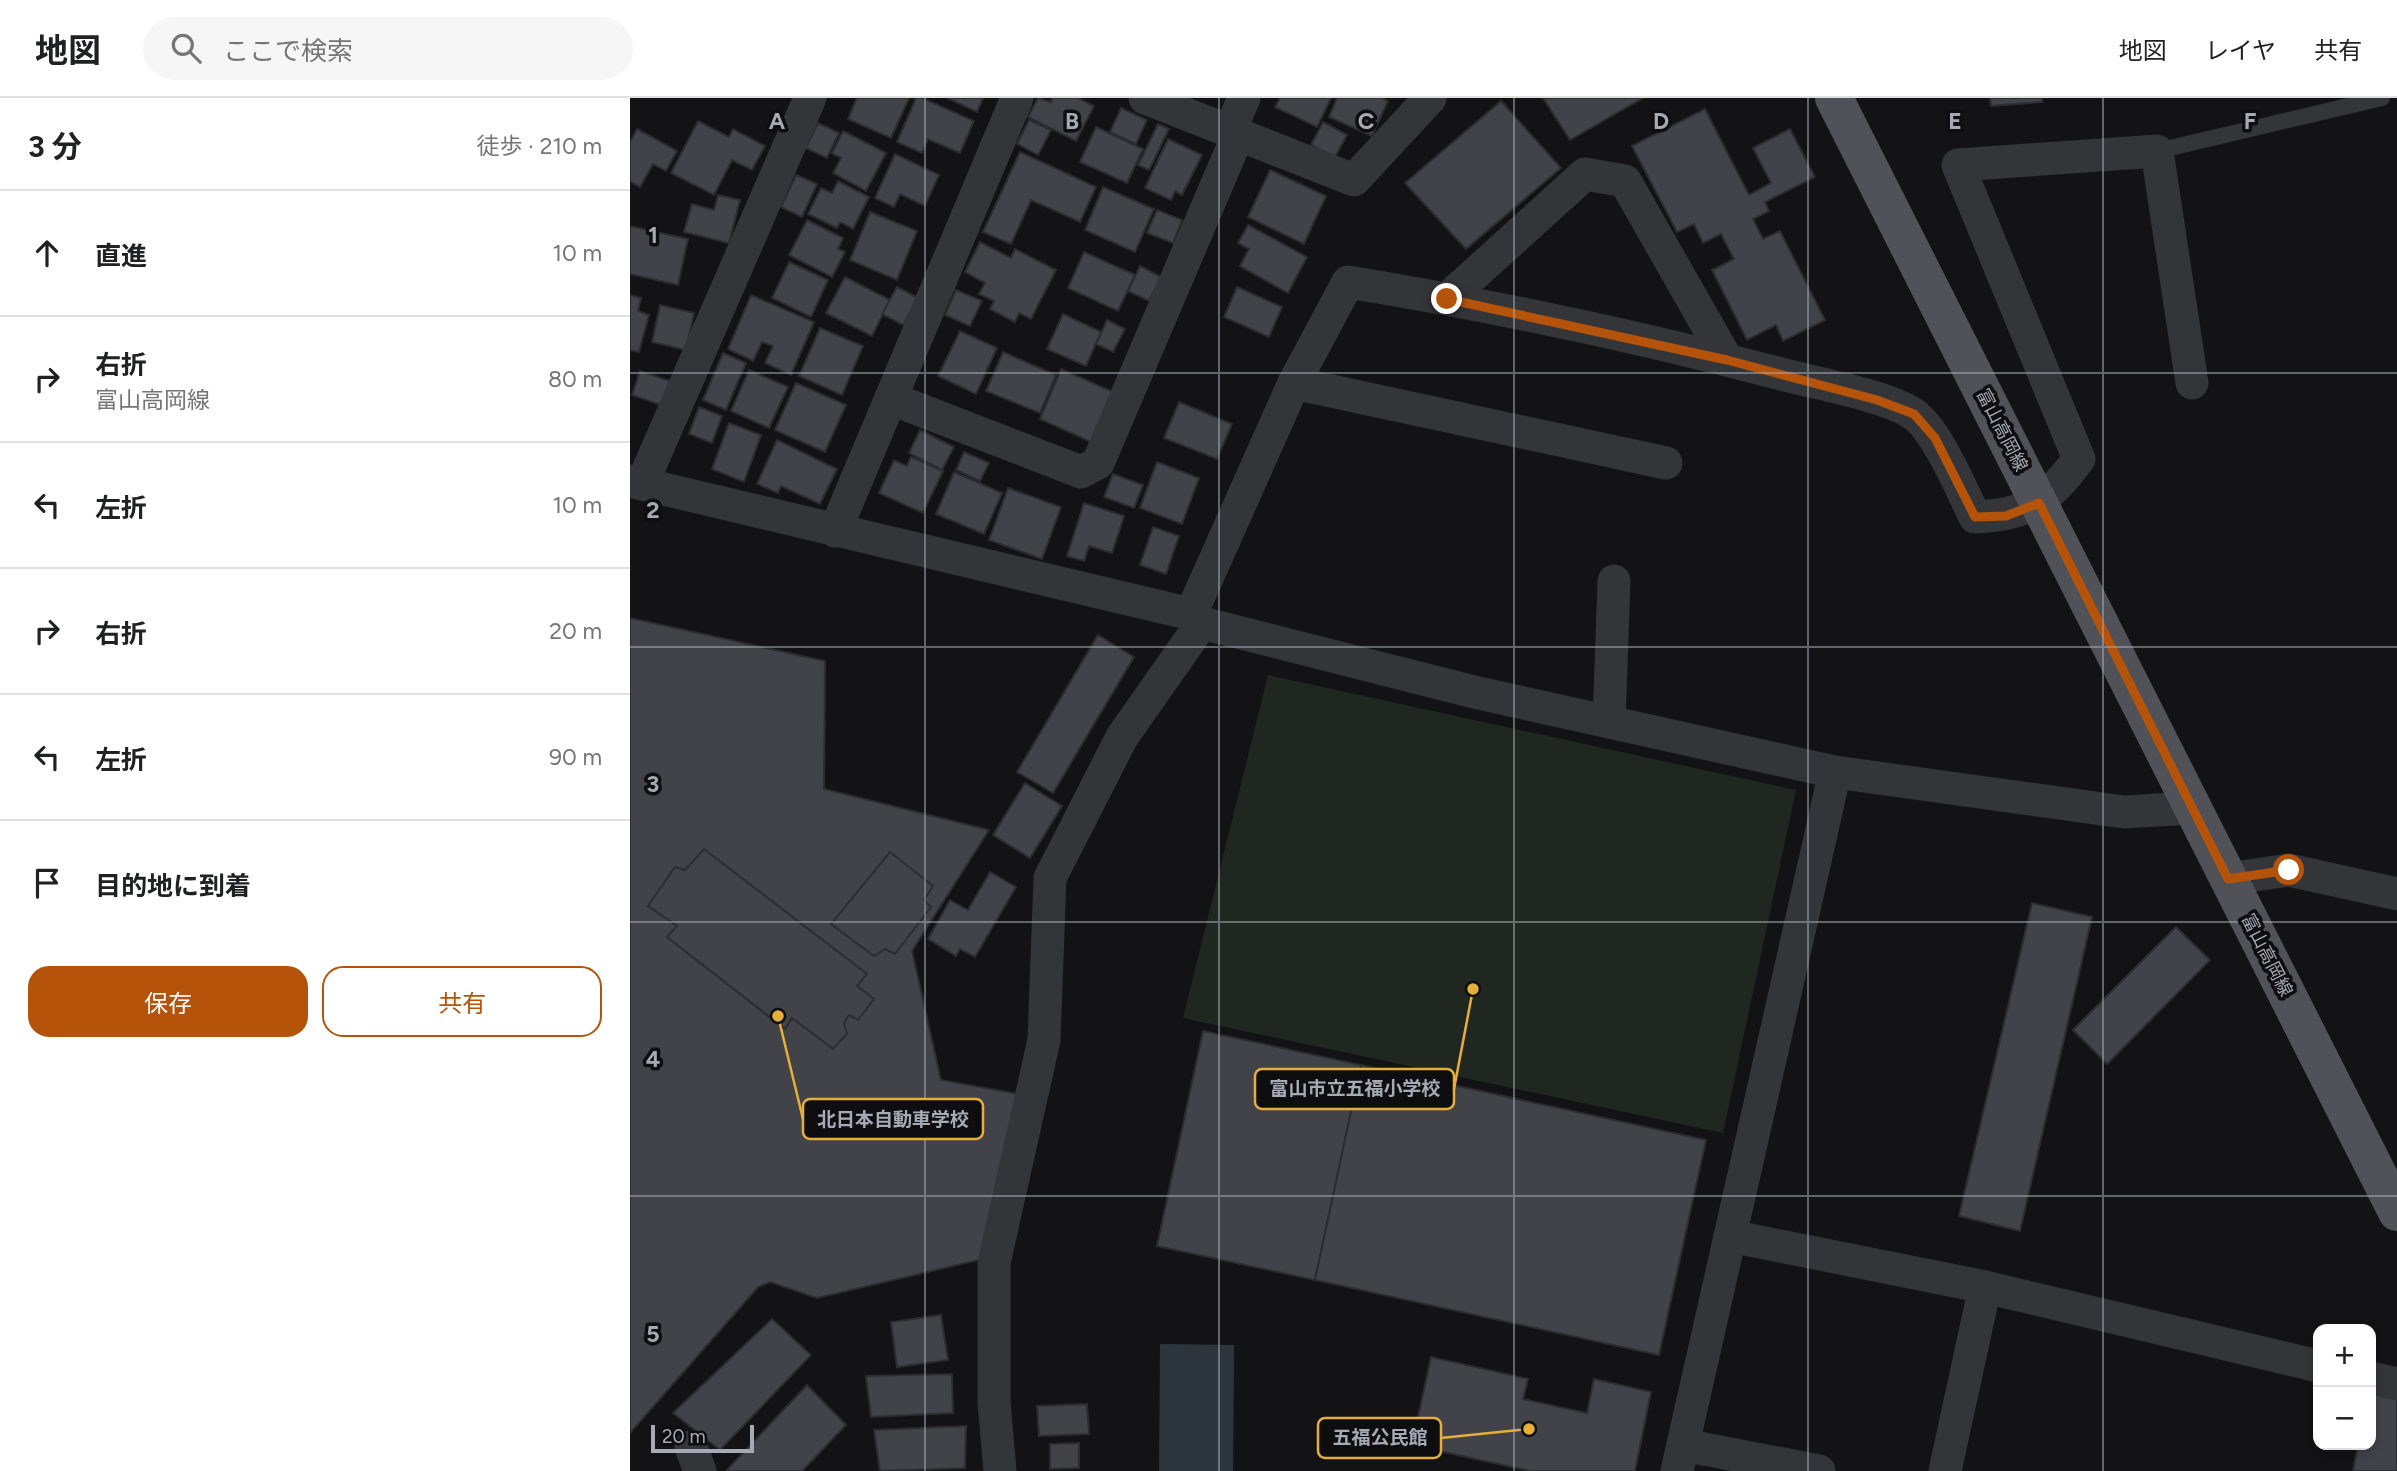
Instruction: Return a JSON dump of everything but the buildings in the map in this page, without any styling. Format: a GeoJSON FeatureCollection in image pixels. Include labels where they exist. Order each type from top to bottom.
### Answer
{"type":"FeatureCollection","features":[{"type":"Feature","properties":{"kind":"main road","name":"富山高岡線"},"geometry":{"type":"LineString","coordinates":[[1834,98],[2397,1212]]}},
{"type":"Feature","properties":{"kind":"street"},"geometry":{"type":"LineString","coordinates":[[810,98],[636,483],[1197,618],[1461,689],[1835,772],[2124,813],[2192,807]]}},
{"type":"Feature","properties":{"kind":"street"},"geometry":{"type":"LineString","coordinates":[[835,531],[1017,98]]}},
{"type":"Feature","properties":{"kind":"street"},"geometry":{"type":"LineString","coordinates":[[1145,98],[1354,180],[1430,98]]}},
{"type":"Feature","properties":{"kind":"street"},"geometry":{"type":"LineString","coordinates":[[892,399],[1081,471],[1098,463],[1235,142],[1231,128],[1244,98]]}},
{"type":"Feature","properties":{"kind":"street"},"geometry":{"type":"LineString","coordinates":[[1000,1471],[994,1402],[994,1264],[1044,1040],[1050,878],[1122,737],[1197,618],[1294,383],[1348,282],[1447,299],[1727,360],[1877,400],[1914,414],[1935,438],[1975,517],[2006,516],[2039,503],[2063,480],[2079,459],[1958,164],[2157,151],[2192,383]]}},
{"type":"Feature","properties":{"kind":"street"},"geometry":{"type":"LineString","coordinates":[[1447,299],[1585,174],[1625,181],[1727,360]]}},
{"type":"Feature","properties":{"kind":"street"},"geometry":{"type":"LineString","coordinates":[[1294,383],[1666,463]]}},
{"type":"Feature","properties":{"kind":"street"},"geometry":{"type":"LineString","coordinates":[[1609,722],[1614,582]]}},
{"type":"Feature","properties":{"kind":"street"},"geometry":{"type":"LineString","coordinates":[[1819,1471],[1680,1458],[1835,772]]}},
{"type":"Feature","properties":{"kind":"street"},"geometry":{"type":"LineString","coordinates":[[2228,879],[2289,870],[2397,894]]}},
{"type":"Feature","properties":{"kind":"street"},"geometry":{"type":"LineString","coordinates":[[1730,1236],[1985,1287],[2313,1365]]}},
{"type":"Feature","properties":{"kind":"street"},"geometry":{"type":"LineString","coordinates":[[1945,1471],[1985,1287]]}},
{"type":"Feature","properties":{"kind":"street"},"geometry":{"type":"LineString","coordinates":[[2376,1379],[2397,1384]]}},
{"type":"Feature","properties":{"kind":"lane"},"geometry":{"type":"LineString","coordinates":[[2157,151],[2382,98]]}},
{"type":"Feature","properties":{"kind":"shaded area"},"geometry":{"type":"Polygon","coordinates":[[[1268,675],[1796,790],[1723,1133],[1183,1018],[1268,675]]]}},
{"type":"Feature","properties":{"kind":"shaded area"},"geometry":{"type":"Polygon","coordinates":[[[1160,1344],[1234,1345],[1233,1471],[1159,1471],[1160,1344]]]}},
{"type":"Feature","properties":{"kind":"place","name":"富山市立五福小学校"},"geometry":{"type":"Point","coordinates":[1473,989]}},
{"type":"Feature","properties":{"kind":"place","name":"北日本自動車学校"},"geometry":{"type":"Point","coordinates":[778,1016]}},
{"type":"Feature","properties":{"kind":"place","name":"五福公民館"},"geometry":{"type":"Point","coordinates":[1529,1429]}},
{"type":"Feature","properties":{"kind":"route"},"geometry":{"type":"LineString","coordinates":[[1447,299],[1727,360],[1877,400],[1914,414],[1935,438],[1975,517],[2006,516],[2039,503],[2228,879],[2289,870]]}}]}
